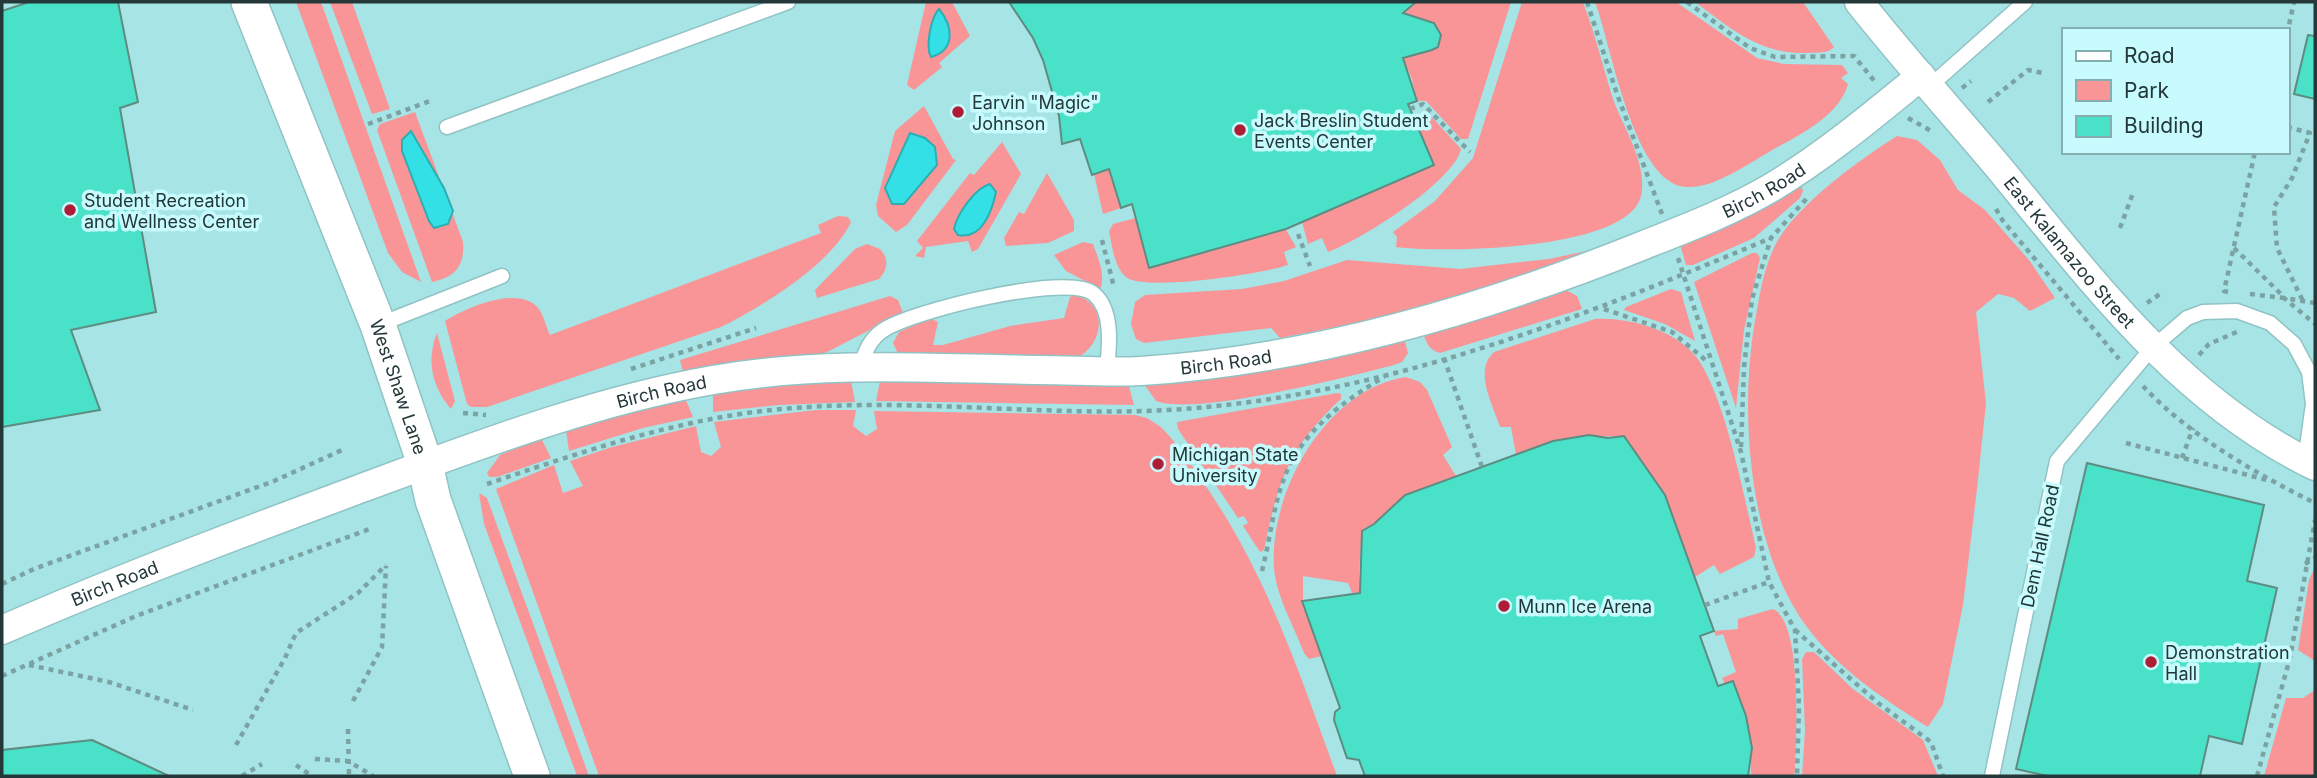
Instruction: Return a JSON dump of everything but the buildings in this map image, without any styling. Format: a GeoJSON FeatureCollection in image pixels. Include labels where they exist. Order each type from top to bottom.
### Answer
{"type":"FeatureCollection","features":[{"type":"Feature","properties":{"kind":"street","name":"West Shaw Lane"},"geometry":{"type":"LineString","coordinates":[[249,2],[378,325],[409,425],[425,464],[433,500],[532,776]]}},
{"type":"Feature","properties":{"kind":"street","name":"East Kalamazoo Street"},"geometry":{"type":"LineString","coordinates":[[1859,2],[2152,348],[2180,375],[2233,416],[2310,463]]}},
{"type":"Feature","properties":{"kind":"street","name":"Birch Road"},"geometry":{"type":"LineString","coordinates":[[2,630],[143,569],[425,464],[573,415],[713,380],[778,371],[861,367],[1139,371],[1241,359],[1374,333],[1524,290],[1669,235],[1769,189],[1836,146],[1925,81]]}},
{"type":"Feature","properties":{"kind":"lane"},"geometry":{"type":"LineString","coordinates":[[447,127],[788,2]]}},
{"type":"Feature","properties":{"kind":"lane"},"geometry":{"type":"LineString","coordinates":[[1925,81],[2025,2]]}},
{"type":"Feature","properties":{"kind":"lane"},"geometry":{"type":"LineString","coordinates":[[378,325],[502,276]]}},
{"type":"Feature","properties":{"kind":"lane"},"geometry":{"type":"LineString","coordinates":[[861,367],[875,336],[907,318],[979,300],[1067,285],[1087,289],[1103,307],[1109,342],[1107,371]]}},
{"type":"Feature","properties":{"kind":"lane","name":"Dem Hall Road"},"geometry":{"type":"LineString","coordinates":[[1992,776],[2057,461],[2152,348],[2187,318],[2203,313],[2237,311],[2262,319]]}},
{"type":"Feature","properties":{"kind":"lane"},"geometry":{"type":"LineString","coordinates":[[2262,319],[2294,344],[2309,372],[2313,404],[2310,463]]}},
{"type":"Feature","properties":{"kind":"path"},"geometry":{"type":"LineString","coordinates":[[1587,2],[1617,94],[1669,235],[1741,452],[1769,582],[1795,630],[1878,703],[1931,742],[1943,776]]}},
{"type":"Feature","properties":{"kind":"path"},"geometry":{"type":"LineString","coordinates":[[1687,2],[1750,48],[1775,57],[1854,57]]}},
{"type":"Feature","properties":{"kind":"path"},"geometry":{"type":"LineString","coordinates":[[2288,28],[2294,2]]}},
{"type":"Feature","properties":{"kind":"path"},"geometry":{"type":"LineString","coordinates":[[1988,102],[2028,70],[2043,72]]}},
{"type":"Feature","properties":{"kind":"path"},"geometry":{"type":"LineString","coordinates":[[368,124],[433,100]]}},
{"type":"Feature","properties":{"kind":"path"},"geometry":{"type":"LineString","coordinates":[[1410,109],[1423,104],[1470,152]]}},
{"type":"Feature","properties":{"kind":"path"},"geometry":{"type":"LineString","coordinates":[[1905,124],[1913,123]]}},
{"type":"Feature","properties":{"kind":"path"},"geometry":{"type":"LineString","coordinates":[[2289,128],[2309,133],[2292,178],[2274,207],[2277,248],[2303,300]]}},
{"type":"Feature","properties":{"kind":"path"},"geometry":{"type":"LineString","coordinates":[[2236,293],[2224,291],[2255,154]]}},
{"type":"Feature","properties":{"kind":"path"},"geometry":{"type":"LineString","coordinates":[[2120,228],[2133,193]]}},
{"type":"Feature","properties":{"kind":"path"},"geometry":{"type":"LineString","coordinates":[[1741,452],[1744,367],[1752,299],[1771,238],[1811,195]]}},
{"type":"Feature","properties":{"kind":"path"},"geometry":{"type":"LineString","coordinates":[[1298,234],[1310,266]]}},
{"type":"Feature","properties":{"kind":"path"},"geometry":{"type":"LineString","coordinates":[[1102,240],[1115,293]]}},
{"type":"Feature","properties":{"kind":"path"},"geometry":{"type":"LineString","coordinates":[[2234,248],[2284,298],[2315,324]]}},
{"type":"Feature","properties":{"kind":"path"},"geometry":{"type":"LineString","coordinates":[[2248,294],[2315,303]]}},
{"type":"Feature","properties":{"kind":"path"},"geometry":{"type":"LineString","coordinates":[[2155,400],[2209,344],[2262,319],[2284,298]]}},
{"type":"Feature","properties":{"kind":"path"},"geometry":{"type":"LineString","coordinates":[[1603,308],[1672,332],[1691,345],[1712,366]]}},
{"type":"Feature","properties":{"kind":"path"},"geometry":{"type":"LineString","coordinates":[[1444,358],[1482,467]]}},
{"type":"Feature","properties":{"kind":"path"},"geometry":{"type":"LineString","coordinates":[[1262,571],[1285,474],[1304,443],[1343,401],[1390,374]]}},
{"type":"Feature","properties":{"kind":"path"},"geometry":{"type":"LineString","coordinates":[[2182,458],[2193,428]]}},
{"type":"Feature","properties":{"kind":"path"},"geometry":{"type":"LineString","coordinates":[[2126,443],[2271,482]]}},
{"type":"Feature","properties":{"kind":"path"},"geometry":{"type":"LineString","coordinates":[[2,584],[34,569],[274,481],[342,450]]}},
{"type":"Feature","properties":{"kind":"path"},"geometry":{"type":"LineString","coordinates":[[2257,776],[2290,658],[2315,520]]}},
{"type":"Feature","properties":{"kind":"path"},"geometry":{"type":"LineString","coordinates":[[2,676],[136,616],[372,528]]}},
{"type":"Feature","properties":{"kind":"path"},"geometry":{"type":"LineString","coordinates":[[2305,564],[2315,558]]}},
{"type":"Feature","properties":{"kind":"path"},"geometry":{"type":"LineString","coordinates":[[236,745],[296,633],[358,593],[386,565],[382,647],[353,701]]}},
{"type":"Feature","properties":{"kind":"path"},"geometry":{"type":"LineString","coordinates":[[1705,605],[1769,582]]}},
{"type":"Feature","properties":{"kind":"path"},"geometry":{"type":"LineString","coordinates":[[1795,630],[1799,720],[1797,776]]}},
{"type":"Feature","properties":{"kind":"path"},"geometry":{"type":"LineString","coordinates":[[29,665],[109,682],[193,710]]}},
{"type":"Feature","properties":{"kind":"path"},"geometry":{"type":"LineString","coordinates":[[348,729],[349,776]]}},
{"type":"Feature","properties":{"kind":"path"},"geometry":{"type":"LineString","coordinates":[[315,759],[348,761],[373,776]]}},
{"type":"Feature","properties":{"kind":"path"},"geometry":{"type":"LineString","coordinates":[[242,776],[262,764]]}},
{"type":"Feature","properties":{"kind":"path"},"geometry":{"type":"LineString","coordinates":[[296,765],[312,776]]}},
{"type":"Feature","properties":{"kind":"shaded area","name":"Michigan State University"},"geometry":{"type":"Polygon","coordinates":[[[2,2],[2315,2],[2315,776],[2,776],[2,2]]]}},
{"type":"Feature","properties":{"kind":"green space"},"geometry":{"type":"Polygon","coordinates":[[[296,2],[321,2],[421,282],[402,272],[388,253],[296,2]]]}},
{"type":"Feature","properties":{"kind":"green space"},"geometry":{"type":"Polygon","coordinates":[[[330,2],[352,2],[390,109],[372,114],[330,2]]]}},
{"type":"Feature","properties":{"kind":"green space"},"geometry":{"type":"Polygon","coordinates":[[[926,2],[952,2],[970,36],[939,63],[942,67],[914,90],[907,85],[926,2]]]}},
{"type":"Feature","properties":{"kind":"green space"},"geometry":{"type":"Polygon","coordinates":[[[1416,2],[1511,2],[1468,139],[1461,139],[1426,101],[1417,101],[1412,79],[1395,41],[1398,16],[1416,2]]]}},
{"type":"Feature","properties":{"kind":"green space"},"geometry":{"type":"Polygon","coordinates":[[[1522,2],[1583,2],[1613,99],[1638,159],[1641,196],[1629,214],[1604,228],[1570,238],[1490,248],[1396,247],[1397,237],[1393,232],[1435,201],[1473,158],[1522,2]]]}},
{"type":"Feature","properties":{"kind":"green space"},"geometry":{"type":"Polygon","coordinates":[[[1595,2],[1676,2],[1757,58],[1784,64],[1842,65],[1848,73],[1841,78],[1848,84],[1836,106],[1804,132],[1718,180],[1696,187],[1686,187],[1668,180],[1652,163],[1638,138],[1595,2]]]}},
{"type":"Feature","properties":{"kind":"green space"},"geometry":{"type":"Polygon","coordinates":[[[1695,2],[1803,2],[1834,47],[1826,52],[1808,53],[1776,50],[1747,38],[1695,2]]]}},
{"type":"Feature","properties":{"kind":"green space"},"geometry":{"type":"Polygon","coordinates":[[[924,106],[956,160],[907,225],[896,232],[878,216],[876,205],[895,131],[924,106]]]}},
{"type":"Feature","properties":{"kind":"green space"},"geometry":{"type":"Polygon","coordinates":[[[415,112],[463,242],[462,258],[457,269],[447,277],[432,282],[377,130],[380,124],[415,112]]]}},
{"type":"Feature","properties":{"kind":"green space"},"geometry":{"type":"Polygon","coordinates":[[[1430,115],[1461,149],[1455,162],[1442,177],[1404,209],[1342,246],[1328,252],[1322,238],[1308,244],[1302,222],[1415,121],[1430,115]]]}},
{"type":"Feature","properties":{"kind":"green space"},"geometry":{"type":"Polygon","coordinates":[[[1897,136],[1917,140],[1940,160],[1958,190],[1985,210],[2029,260],[2055,298],[2030,311],[2014,298],[1998,294],[1976,312],[1986,403],[1977,489],[1963,605],[1943,704],[1928,727],[1879,695],[1833,657],[1807,627],[1787,594],[1771,557],[1760,516],[1752,474],[1749,431],[1751,348],[1762,283],[1778,240],[1788,225],[1816,196],[1897,136]]]}},
{"type":"Feature","properties":{"kind":"green space"},"geometry":{"type":"Polygon","coordinates":[[[1002,142],[1021,174],[978,249],[972,252],[968,241],[926,247],[924,258],[915,256],[923,248],[917,241],[970,173],[974,175],[1002,142]]]}},
{"type":"Feature","properties":{"kind":"green space"},"geometry":{"type":"Polygon","coordinates":[[[1109,169],[1121,208],[1103,214],[1094,174],[1109,169]]]}},
{"type":"Feature","properties":{"kind":"green space"},"geometry":{"type":"Polygon","coordinates":[[[1047,173],[1074,220],[1074,231],[1048,243],[1006,246],[1004,238],[1019,212],[1024,214],[1047,173]]]}},
{"type":"Feature","properties":{"kind":"green space"},"geometry":{"type":"Polygon","coordinates":[[[1801,186],[1803,191],[1800,198],[1754,238],[1693,265],[1686,265],[1680,244],[1801,186]]]}},
{"type":"Feature","properties":{"kind":"green space"},"geometry":{"type":"Polygon","coordinates":[[[838,216],[848,217],[851,222],[842,238],[828,253],[794,283],[721,327],[487,407],[471,407],[467,404],[445,321],[454,316],[492,301],[519,298],[539,309],[550,335],[821,233],[818,225],[838,216]]]}},
{"type":"Feature","properties":{"kind":"green space"},"geometry":{"type":"Polygon","coordinates":[[[1136,218],[1150,268],[1285,228],[1296,247],[1284,252],[1288,265],[1275,269],[1205,280],[1156,283],[1137,281],[1126,277],[1119,268],[1109,231],[1113,224],[1136,218]]]}},
{"type":"Feature","properties":{"kind":"green space"},"geometry":{"type":"Polygon","coordinates":[[[1083,242],[1093,244],[1097,255],[1102,272],[1100,289],[1066,271],[1054,255],[1083,242]]]}},
{"type":"Feature","properties":{"kind":"green space"},"geometry":{"type":"Polygon","coordinates":[[[867,244],[880,249],[885,256],[886,268],[879,279],[817,298],[815,290],[855,249],[867,244]]]}},
{"type":"Feature","properties":{"kind":"green space"},"geometry":{"type":"Polygon","coordinates":[[[1596,249],[1470,293],[1382,318],[1280,338],[1271,328],[1144,343],[1136,339],[1131,324],[1135,302],[1145,295],[1242,289],[1284,281],[1347,260],[1460,269],[1549,259],[1596,249]]]}},
{"type":"Feature","properties":{"kind":"green space"},"geometry":{"type":"Polygon","coordinates":[[[1757,253],[1760,258],[1744,330],[1736,408],[1694,282],[1757,253]]]}},
{"type":"Feature","properties":{"kind":"green space"},"geometry":{"type":"Polygon","coordinates":[[[1671,289],[1681,292],[1695,341],[1665,324],[1624,310],[1671,289]]]}},
{"type":"Feature","properties":{"kind":"green space"},"geometry":{"type":"Polygon","coordinates":[[[1566,290],[1577,296],[1582,309],[1440,353],[1431,348],[1424,336],[1423,332],[1566,290]]]}},
{"type":"Feature","properties":{"kind":"green space"},"geometry":{"type":"Polygon","coordinates":[[[1075,295],[1093,306],[1099,323],[1094,341],[1080,356],[898,354],[893,343],[899,332],[930,318],[938,322],[933,345],[943,345],[1010,326],[1064,318],[1070,297],[1075,295]]]}},
{"type":"Feature","properties":{"kind":"green space"},"geometry":{"type":"Polygon","coordinates":[[[890,296],[898,300],[903,313],[817,356],[683,372],[680,360],[890,296]]]}},
{"type":"Feature","properties":{"kind":"green space"},"geometry":{"type":"Polygon","coordinates":[[[1595,319],[1622,320],[1651,327],[1677,340],[1697,358],[1716,397],[1733,449],[1756,548],[1754,557],[1720,574],[1714,565],[1695,577],[1665,495],[1624,436],[1571,437],[1516,455],[1511,427],[1500,427],[1489,399],[1485,378],[1488,360],[1494,352],[1595,319]]]}},
{"type":"Feature","properties":{"kind":"green space"},"geometry":{"type":"Polygon","coordinates":[[[437,333],[455,401],[451,409],[439,392],[433,373],[432,353],[437,333]]]}},
{"type":"Feature","properties":{"kind":"green space"},"geometry":{"type":"Polygon","coordinates":[[[1404,338],[1408,353],[1402,362],[1272,393],[1203,403],[1175,404],[1156,401],[1144,384],[1286,367],[1404,338]]]}},
{"type":"Feature","properties":{"kind":"green space"},"geometry":{"type":"Polygon","coordinates":[[[1406,377],[1420,382],[1427,390],[1452,447],[1443,455],[1456,476],[1405,495],[1374,524],[1362,531],[1359,573],[1361,592],[1352,593],[1348,583],[1303,576],[1303,607],[1322,656],[1309,659],[1286,611],[1275,579],[1275,538],[1281,508],[1292,477],[1308,448],[1328,423],[1351,401],[1377,386],[1406,377]]]}},
{"type":"Feature","properties":{"kind":"green space"},"geometry":{"type":"Polygon","coordinates":[[[851,381],[855,402],[779,405],[713,412],[713,392],[783,383],[851,381]]]}},
{"type":"Feature","properties":{"kind":"green space"},"geometry":{"type":"Polygon","coordinates":[[[880,381],[1128,383],[1134,405],[876,401],[880,381]]]}},
{"type":"Feature","properties":{"kind":"green space"},"geometry":{"type":"Polygon","coordinates":[[[1341,394],[1341,399],[1309,434],[1288,467],[1274,505],[1264,550],[1260,552],[1243,526],[1248,523],[1244,516],[1238,518],[1178,429],[1177,422],[1341,394]]]}},
{"type":"Feature","properties":{"kind":"green space"},"geometry":{"type":"Polygon","coordinates":[[[685,398],[693,417],[643,428],[569,451],[566,431],[685,398]]]}},
{"type":"Feature","properties":{"kind":"green space"},"geometry":{"type":"Polygon","coordinates":[[[816,410],[856,410],[853,426],[866,436],[877,429],[874,411],[1135,415],[1147,418],[1161,427],[1203,482],[1246,552],[1280,624],[1337,776],[599,776],[496,489],[554,465],[563,493],[583,486],[570,461],[612,447],[696,426],[701,452],[711,456],[721,447],[714,422],[816,410]]]}},
{"type":"Feature","properties":{"kind":"green space"},"geometry":{"type":"Polygon","coordinates":[[[541,438],[551,458],[497,477],[489,477],[487,473],[500,455],[541,438]]]}},
{"type":"Feature","properties":{"kind":"green space"},"geometry":{"type":"Polygon","coordinates":[[[479,493],[487,498],[589,776],[577,776],[484,524],[479,493]]]}},
{"type":"Feature","properties":{"kind":"green space"},"geometry":{"type":"Polygon","coordinates":[[[2315,567],[2315,661],[2298,650],[2309,580],[2315,567]]]}},
{"type":"Feature","properties":{"kind":"green space"},"geometry":{"type":"Polygon","coordinates":[[[1773,609],[1783,618],[1793,657],[1796,683],[1795,770],[1794,776],[1751,776],[1750,733],[1734,681],[1725,684],[1722,678],[1736,672],[1723,634],[1716,636],[1714,631],[1738,629],[1738,619],[1773,609]]]}},
{"type":"Feature","properties":{"kind":"green space"},"geometry":{"type":"Polygon","coordinates":[[[1806,652],[1814,652],[1853,689],[1923,740],[1938,776],[1802,776],[1805,730],[1802,659],[1806,652]]]}},
{"type":"Feature","properties":{"kind":"green space"},"geometry":{"type":"Polygon","coordinates":[[[2315,690],[2315,776],[2264,776],[2286,698],[2303,698],[2315,690]]]}},
{"type":"Feature","properties":{"kind":"water"},"geometry":{"type":"Polygon","coordinates":[[[939,9],[947,23],[950,37],[945,49],[931,57],[930,32],[939,9]]]}},
{"type":"Feature","properties":{"kind":"water"},"geometry":{"type":"Polygon","coordinates":[[[411,131],[444,188],[453,211],[448,224],[434,228],[429,221],[402,151],[402,140],[411,131]]]}},
{"type":"Feature","properties":{"kind":"water"},"geometry":{"type":"Polygon","coordinates":[[[910,133],[925,138],[935,147],[937,165],[904,204],[892,204],[885,188],[910,133]]]}},
{"type":"Feature","properties":{"kind":"water"},"geometry":{"type":"Polygon","coordinates":[[[990,184],[996,192],[992,207],[980,229],[966,235],[958,235],[954,229],[963,209],[978,191],[990,184]]]}},
{"type":"Feature","properties":{"kind":"place","name":"Earvin \"Magic\" Johnson"},"geometry":{"type":"Point","coordinates":[958,112]}},
{"type":"Feature","properties":{"kind":"place","name":"Jack Breslin Student Events Center"},"geometry":{"type":"Point","coordinates":[1240,130]}},
{"type":"Feature","properties":{"kind":"place","name":"Student Recreation and Wellness Center"},"geometry":{"type":"Point","coordinates":[70,210]}},
{"type":"Feature","properties":{"kind":"place","name":"Michigan State University"},"geometry":{"type":"Point","coordinates":[1158,464]}},
{"type":"Feature","properties":{"kind":"place","name":"Munn Ice Arena"},"geometry":{"type":"Point","coordinates":[1504,606]}},
{"type":"Feature","properties":{"kind":"place","name":"Demonstration Hall"},"geometry":{"type":"Point","coordinates":[2151,662]}}]}
